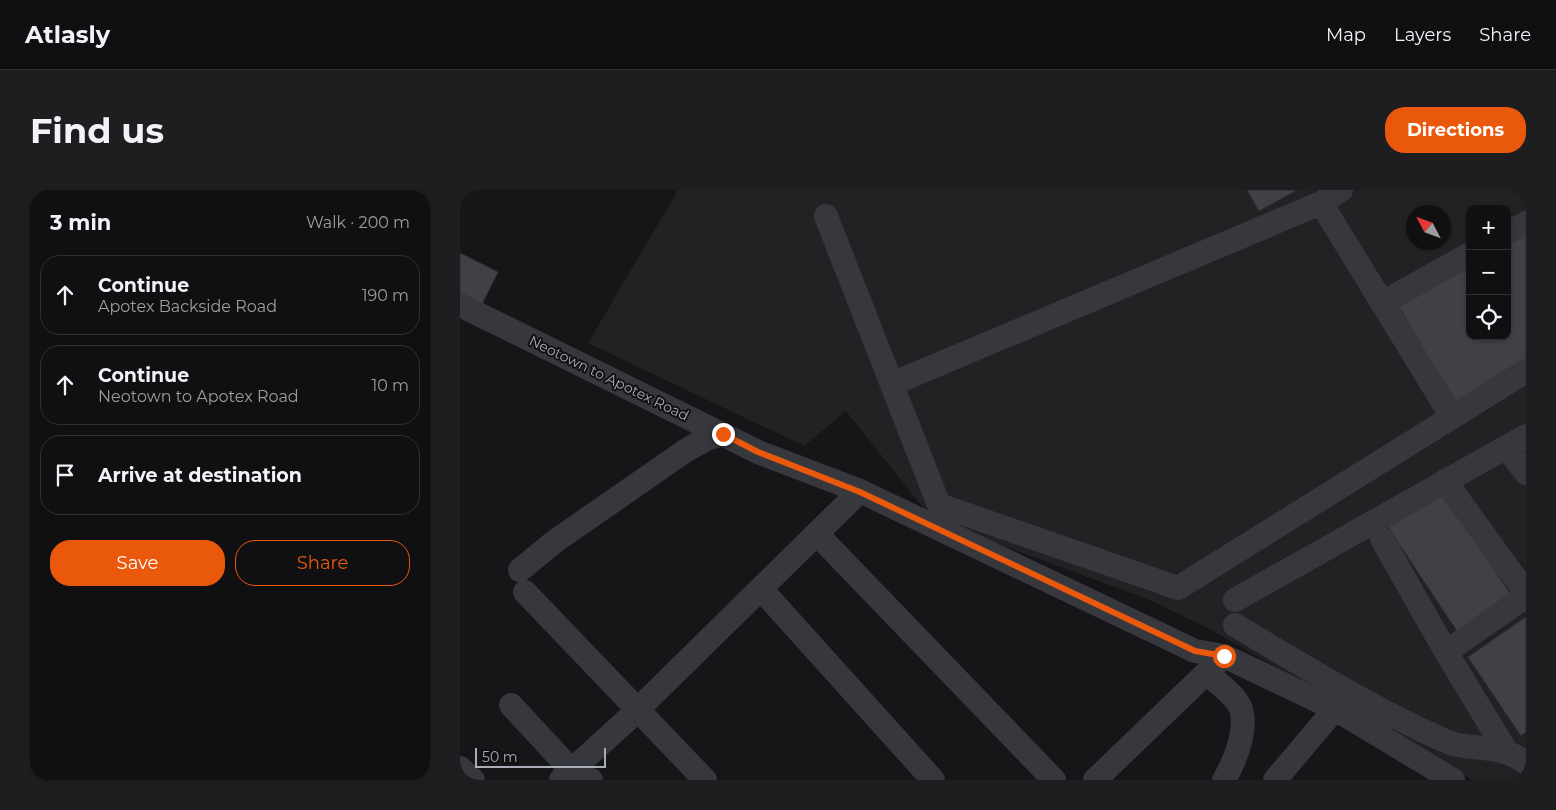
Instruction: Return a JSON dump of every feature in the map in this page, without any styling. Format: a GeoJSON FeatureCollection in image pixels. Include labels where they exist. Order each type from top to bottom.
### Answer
{"type":"FeatureCollection","features":[{"type":"Feature","properties":{"kind":"street"},"geometry":{"type":"LineString","coordinates":[[892,384],[1321,203],[1341,190]]}},
{"type":"Feature","properties":{"kind":"street"},"geometry":{"type":"LineString","coordinates":[[1321,203],[1452,417]]}},
{"type":"Feature","properties":{"kind":"street"},"geometry":{"type":"LineString","coordinates":[[826,216],[939,505],[1178,588],[1526,371]]}},
{"type":"Feature","properties":{"kind":"street"},"geometry":{"type":"LineString","coordinates":[[1511,231],[1526,223]]}},
{"type":"Feature","properties":{"kind":"street"},"geometry":{"type":"LineString","coordinates":[[1382,303],[1466,256]]}},
{"type":"Feature","properties":{"kind":"street","name":"Neotown to Apotex Road"},"geometry":{"type":"LineString","coordinates":[[460,305],[758,452],[860,492],[1195,651],[1224,656],[1335,709],[1453,780]]}},
{"type":"Feature","properties":{"kind":"street"},"geometry":{"type":"LineString","coordinates":[[705,780],[638,709],[523,581],[554,542],[685,450],[706,439],[723,434]]}},
{"type":"Feature","properties":{"kind":"street"},"geometry":{"type":"LineString","coordinates":[[1235,600],[1516,441],[1526,473]]}},
{"type":"Feature","properties":{"kind":"street"},"geometry":{"type":"LineString","coordinates":[[1445,481],[1526,595],[1446,652]]}},
{"type":"Feature","properties":{"kind":"street"},"geometry":{"type":"LineString","coordinates":[[511,705],[575,777],[638,709],[860,492]]}},
{"type":"Feature","properties":{"kind":"street"},"geometry":{"type":"LineString","coordinates":[[817,534],[1054,780]]}},
{"type":"Feature","properties":{"kind":"street"},"geometry":{"type":"LineString","coordinates":[[1382,538],[1446,652],[1518,754]]}},
{"type":"Feature","properties":{"kind":"street"},"geometry":{"type":"LineString","coordinates":[[761,589],[933,780]]}},
{"type":"Feature","properties":{"kind":"street"},"geometry":{"type":"LineString","coordinates":[[1235,625],[1347,692],[1445,741],[1518,754]]}},
{"type":"Feature","properties":{"kind":"street"},"geometry":{"type":"LineString","coordinates":[[1096,780],[1224,656]]}},
{"type":"Feature","properties":{"kind":"street"},"geometry":{"type":"LineString","coordinates":[[1207,674],[1227,690],[1242,713],[1239,746],[1224,780]]}},
{"type":"Feature","properties":{"kind":"street"},"geometry":{"type":"LineString","coordinates":[[1275,780],[1335,709]]}},
{"type":"Feature","properties":{"kind":"street"},"geometry":{"type":"LineString","coordinates":[[460,768],[473,780]]}},
{"type":"Feature","properties":{"kind":"shaded area"},"geometry":{"type":"Polygon","coordinates":[[[678,190],[1526,190],[1526,780],[1472,780],[1215,632],[1150,600],[933,520],[846,411],[804,446],[588,343],[678,190]]]}},
{"type":"Feature","properties":{"kind":"building"},"geometry":{"type":"Polygon","coordinates":[[[1247,190],[1297,190],[1259,211],[1247,190]]]}},
{"type":"Feature","properties":{"kind":"building"},"geometry":{"type":"Polygon","coordinates":[[[1526,234],[1526,363],[1455,404],[1399,307],[1466,268],[1466,340],[1511,340],[1511,243],[1526,234]]]}},
{"type":"Feature","properties":{"kind":"building"},"geometry":{"type":"Polygon","coordinates":[[[460,253],[498,272],[481,306],[460,296],[460,253]]]}},
{"type":"Feature","properties":{"kind":"building"},"geometry":{"type":"Polygon","coordinates":[[[1442,491],[1513,598],[1459,634],[1388,527],[1442,491]]]}},
{"type":"Feature","properties":{"kind":"building"},"geometry":{"type":"Polygon","coordinates":[[[1526,617],[1526,732],[1521,736],[1468,657],[1526,617]]]}},
{"type":"Feature","properties":{"kind":"route"},"geometry":{"type":"LineString","coordinates":[[723,434],[758,452],[860,492],[1195,651],[1224,656]]}}]}
